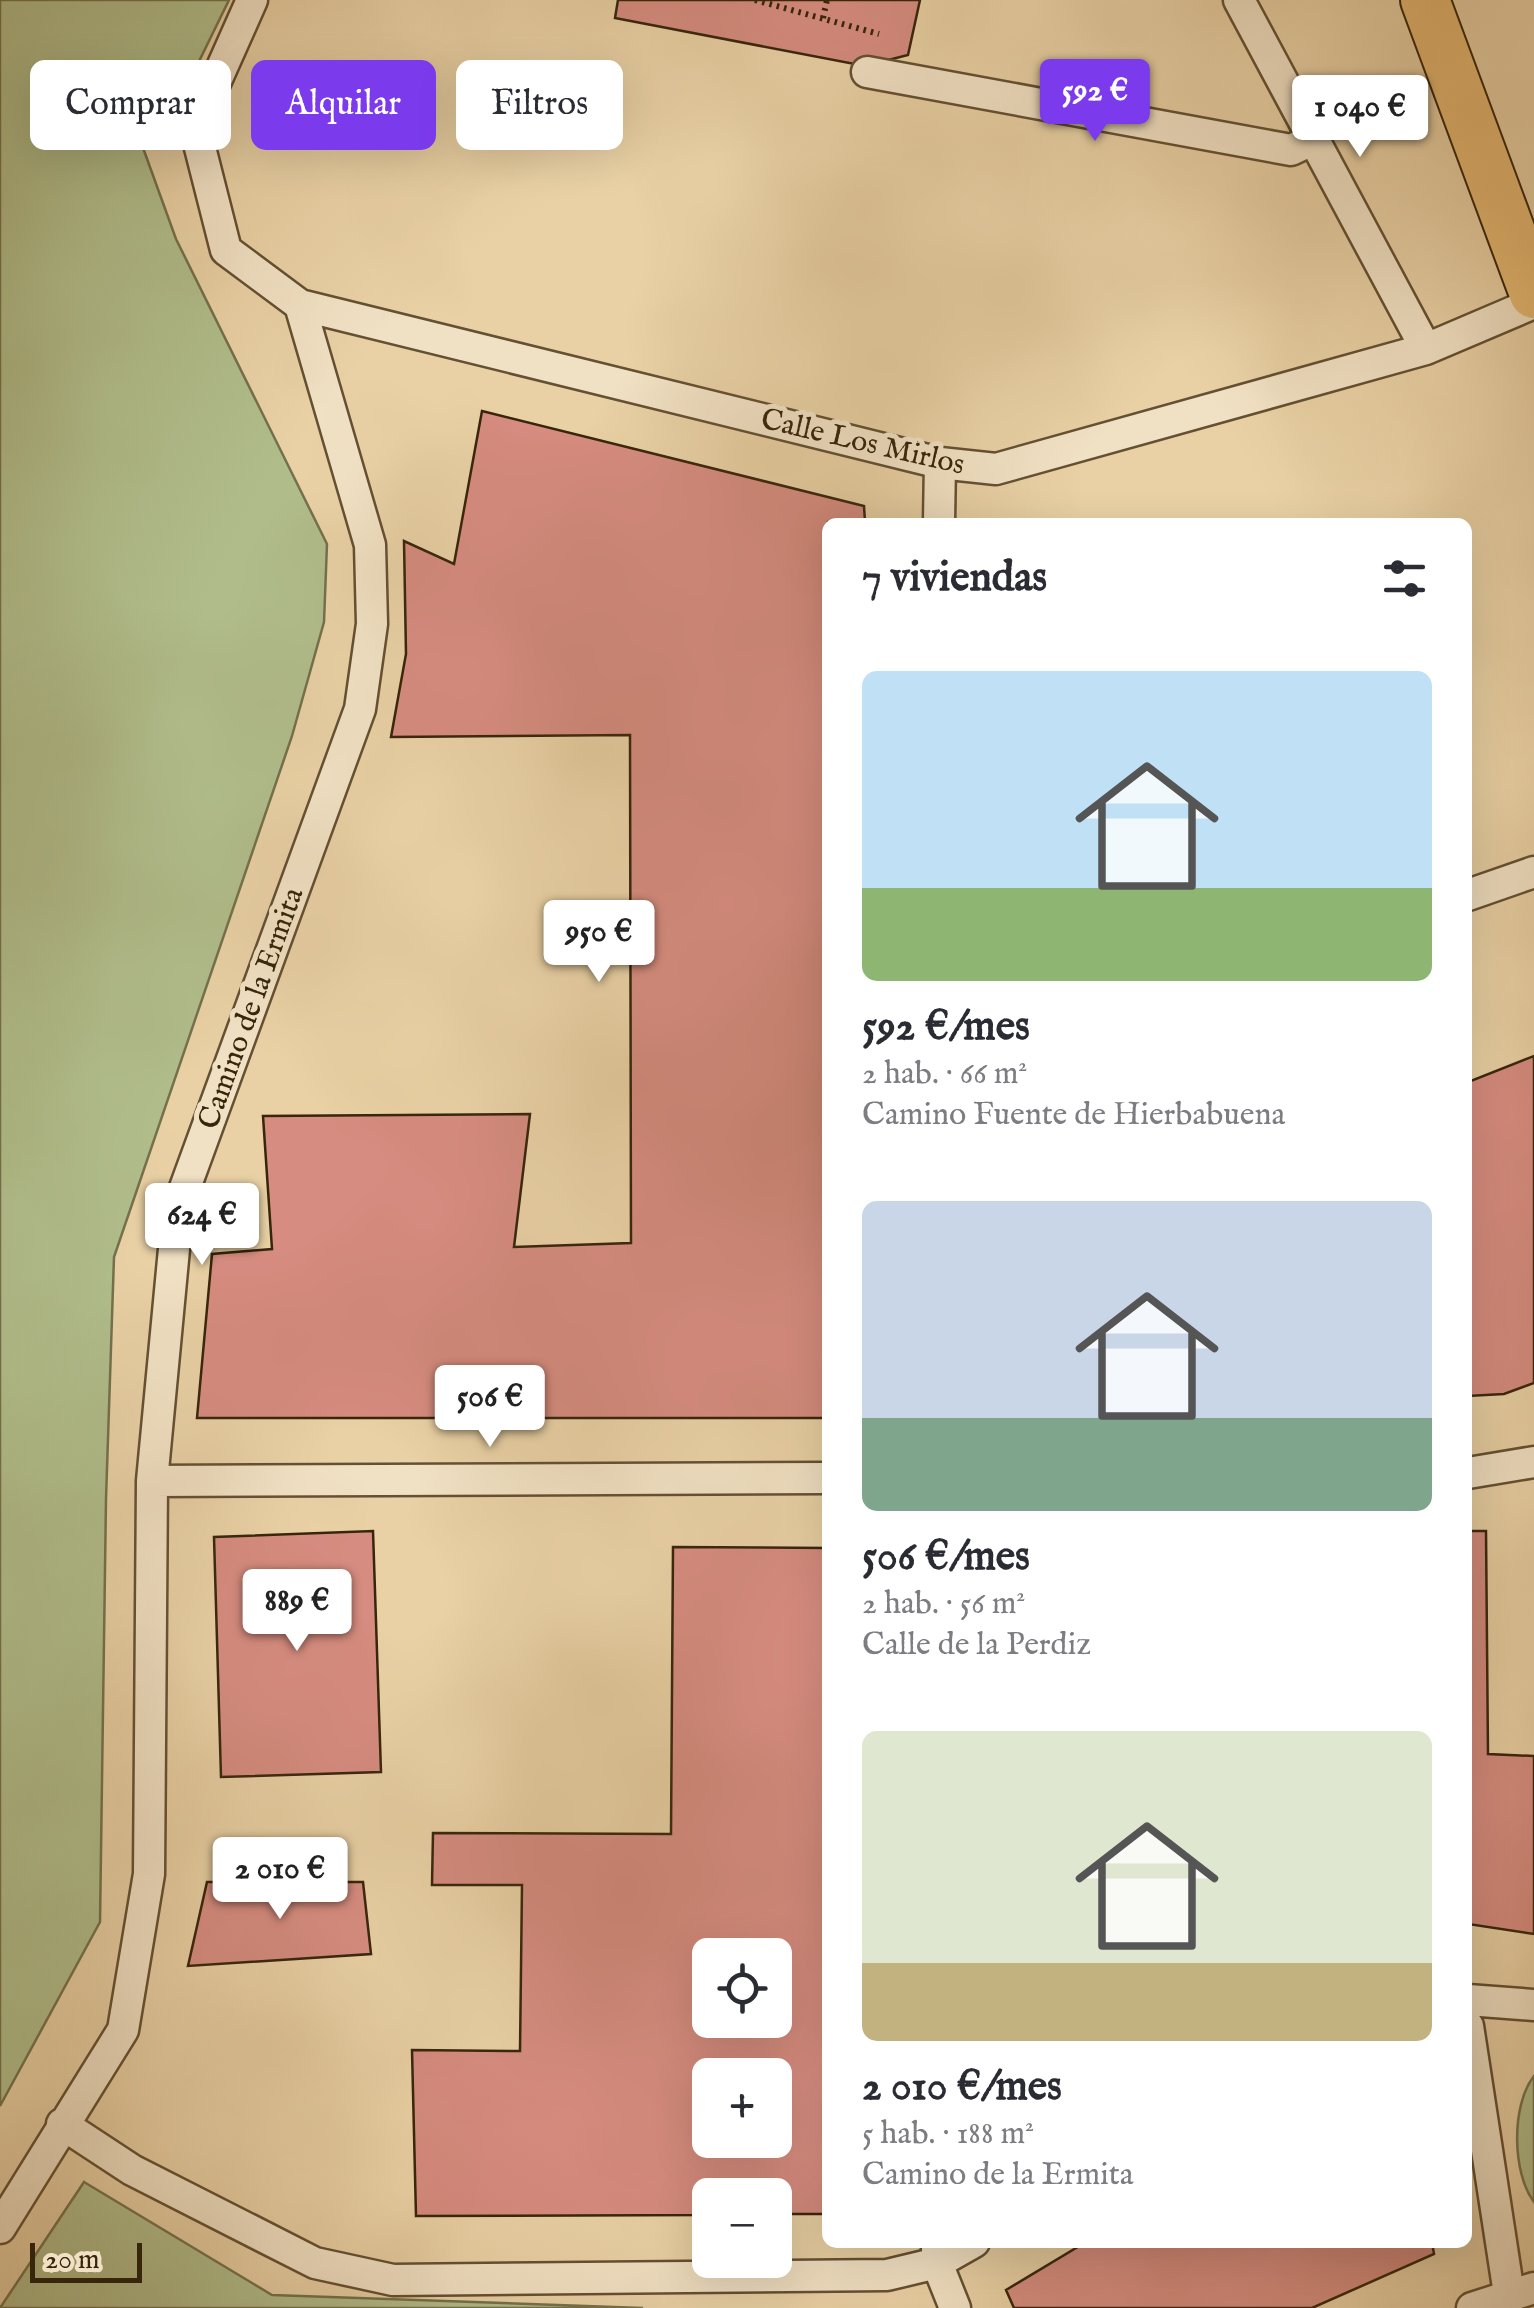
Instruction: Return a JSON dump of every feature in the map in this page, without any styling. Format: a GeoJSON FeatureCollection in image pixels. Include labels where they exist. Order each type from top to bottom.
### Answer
{"type":"FeatureCollection","features":[{"type":"Feature","properties":{"kind":"main road"},"geometry":{"type":"LineString","coordinates":[[1425,0],[1534,294]]}},
{"type":"Feature","properties":{"kind":"street"},"geometry":{"type":"LineString","coordinates":[[252,0],[195,128],[226,250],[300,305]]}},
{"type":"Feature","properties":{"kind":"street"},"geometry":{"type":"LineString","coordinates":[[1238,0],[1426,349]]}},
{"type":"Feature","properties":{"kind":"street"},"geometry":{"type":"LineString","coordinates":[[866,72],[1291,150],[1314,138]]}},
{"type":"Feature","properties":{"kind":"street","name":"Calle Los Mirlos"},"geometry":{"type":"LineString","coordinates":[[300,305],[940,463],[996,468],[1426,349],[1534,303]]}},
{"type":"Feature","properties":{"kind":"street","name":"Camino de la Ermita"},"geometry":{"type":"LineString","coordinates":[[0,2228],[124,2030],[149,1874],[152,1481],[178,1208],[360,709],[372,624],[370,545],[300,305]]}},
{"type":"Feature","properties":{"kind":"street"},"geometry":{"type":"LineString","coordinates":[[939,518],[940,463]]}},
{"type":"Feature","properties":{"kind":"street"},"geometry":{"type":"LineString","coordinates":[[1472,894],[1534,872]]}},
{"type":"Feature","properties":{"kind":"street"},"geometry":{"type":"LineString","coordinates":[[1472,1472],[1534,1462]]}},
{"type":"Feature","properties":{"kind":"street"},"geometry":{"type":"LineString","coordinates":[[152,1481],[822,1478]]}},
{"type":"Feature","properties":{"kind":"street"},"geometry":{"type":"LineString","coordinates":[[1472,2000],[1534,2005]]}},
{"type":"Feature","properties":{"kind":"street"},"geometry":{"type":"LineString","coordinates":[[1472,2046],[1522,2291],[1472,2308]]}},
{"type":"Feature","properties":{"kind":"street"},"geometry":{"type":"LineString","coordinates":[[62,2124],[132,2170],[315,2263],[393,2280],[886,2275],[937,2253],[956,2308]]}},
{"type":"Feature","properties":{"kind":"path"},"geometry":{"type":"LineString","coordinates":[[755,0],[879,34]]}},
{"type":"Feature","properties":{"kind":"path"},"geometry":{"type":"LineString","coordinates":[[824,18],[826,0]]}},
{"type":"Feature","properties":{"kind":"green space"},"geometry":{"type":"Polygon","coordinates":[[[0,0],[229,0],[200,60],[30,60],[30,150],[144,150],[176,239],[327,544],[324,622],[292,736],[114,1257],[100,1922],[0,2106],[0,0]]]}},
{"type":"Feature","properties":{"kind":"green space"},"geometry":{"type":"Polygon","coordinates":[[[1534,2076],[1534,2202],[1521,2174],[1517,2139],[1521,2104],[1534,2076]]]}},
{"type":"Feature","properties":{"kind":"green space"},"geometry":{"type":"Polygon","coordinates":[[[84,2182],[272,2295],[643,2308],[0,2308],[84,2182]]]}},
{"type":"Feature","properties":{"kind":"building"},"geometry":{"type":"Polygon","coordinates":[[[618,0],[920,0],[908,55],[865,66],[615,18],[618,0]]]}},
{"type":"Feature","properties":{"kind":"building"},"geometry":{"type":"Polygon","coordinates":[[[482,411],[864,506],[865,518],[822,518],[822,1418],[197,1418],[212,1254],[272,1249],[263,1116],[530,1114],[514,1247],[631,1243],[630,735],[391,737],[406,654],[404,541],[454,564],[482,411]]]}},
{"type":"Feature","properties":{"kind":"building"},"geometry":{"type":"Polygon","coordinates":[[[1534,1056],[1534,1383],[1504,1394],[1472,1396],[1472,1080],[1534,1056]]]}},
{"type":"Feature","properties":{"kind":"building"},"geometry":{"type":"Polygon","coordinates":[[[373,1531],[381,1772],[221,1777],[214,1537],[373,1531]]]}},
{"type":"Feature","properties":{"kind":"building"},"geometry":{"type":"Polygon","coordinates":[[[1472,1531],[1486,1531],[1488,1754],[1534,1756],[1534,1934],[1472,1925],[1472,1531]]]}},
{"type":"Feature","properties":{"kind":"building"},"geometry":{"type":"Polygon","coordinates":[[[673,1547],[822,1548],[822,2214],[792,2214],[792,2178],[692,2178],[692,2215],[416,2216],[412,2050],[520,2051],[522,1885],[432,1885],[433,1833],[671,1834],[673,1547]]]}},
{"type":"Feature","properties":{"kind":"building"},"geometry":{"type":"Polygon","coordinates":[[[207,1882],[363,1882],[371,1954],[188,1966],[207,1882]]]}},
{"type":"Feature","properties":{"kind":"building"},"geometry":{"type":"Polygon","coordinates":[[[1076,2248],[1433,2248],[1434,2254],[1312,2308],[1014,2308],[1006,2290],[1076,2248]]]}}]}
